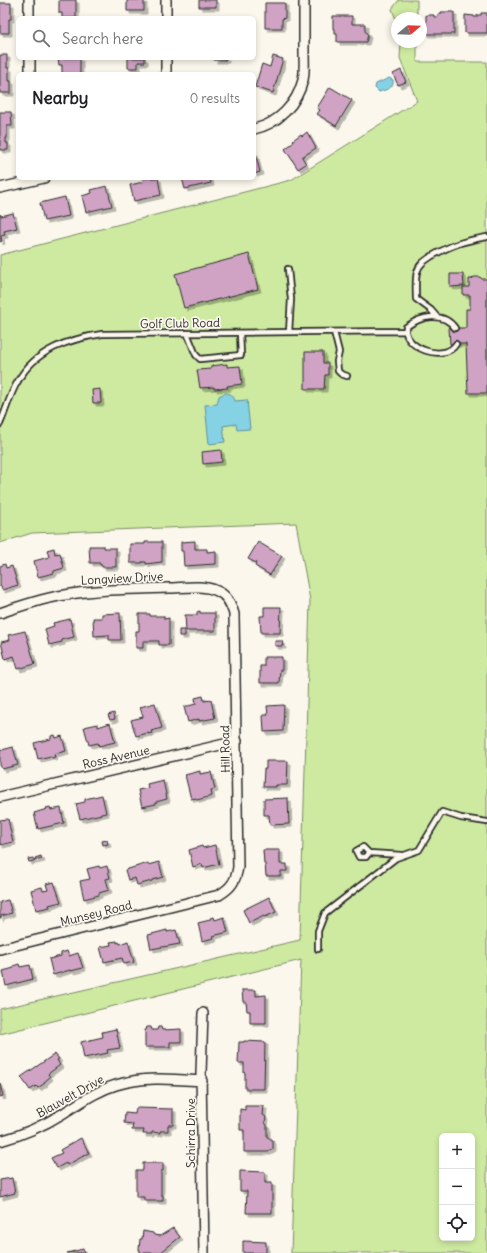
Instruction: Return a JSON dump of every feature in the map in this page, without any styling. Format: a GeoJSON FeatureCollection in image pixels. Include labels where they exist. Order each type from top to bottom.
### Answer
{"type":"FeatureCollection","features":[{"type":"Feature","properties":{"kind":"street"},"geometry":{"type":"LineString","coordinates":[[29,0],[29,16]]}},
{"type":"Feature","properties":{"kind":"street"},"geometry":{"type":"LineString","coordinates":[[166,0],[166,16]]}},
{"type":"Feature","properties":{"kind":"street"},"geometry":{"type":"LineString","coordinates":[[256,129],[273,122],[285,112],[294,102],[299,91],[303,79],[304,65],[304,0]]}},
{"type":"Feature","properties":{"kind":"street"},"geometry":{"type":"LineString","coordinates":[[30,60],[30,72]]}},
{"type":"Feature","properties":{"kind":"street"},"geometry":{"type":"LineString","coordinates":[[166,60],[166,72]]}},
{"type":"Feature","properties":{"kind":"street"},"geometry":{"type":"LineString","coordinates":[[0,188],[31,180]]}},
{"type":"Feature","properties":{"kind":"street","name":"Longview Drive"},"geometry":{"type":"LineString","coordinates":[[0,613],[42,600],[87,591],[201,587],[210,588],[225,596],[231,604],[234,614]]}},
{"type":"Feature","properties":{"kind":"street","name":"Hill Road"},"geometry":{"type":"LineString","coordinates":[[234,614],[238,867],[237,876],[234,883]]}},
{"type":"Feature","properties":{"kind":"street","name":"Ross Avenue"},"geometry":{"type":"LineString","coordinates":[[0,797],[237,741]]}},
{"type":"Feature","properties":{"kind":"street","name":"Munsey Road"},"geometry":{"type":"LineString","coordinates":[[0,949],[219,895],[234,883]]}},
{"type":"Feature","properties":{"kind":"street","name":"Schirra Drive"},"geometry":{"type":"LineString","coordinates":[[203,1013],[202,1081],[204,1253]]}},
{"type":"Feature","properties":{"kind":"street","name":"Blauvelt Drive"},"geometry":{"type":"LineString","coordinates":[[0,1141],[13,1138],[38,1127],[98,1092],[116,1085],[135,1080],[156,1078],[202,1081]]}},
{"type":"Feature","properties":{"kind":"lane"},"geometry":{"type":"LineString","coordinates":[[437,317],[431,310],[416,300],[417,272],[420,265],[446,248],[455,244],[487,237]]}},
{"type":"Feature","properties":{"kind":"lane"},"geometry":{"type":"LineString","coordinates":[[288,269],[292,299],[289,332]]}},
{"type":"Feature","properties":{"kind":"lane"},"geometry":{"type":"LineString","coordinates":[[455,328],[447,320],[437,317],[429,317],[417,320],[406,327],[406,331],[414,345],[427,351],[446,352],[452,350],[456,344]]}},
{"type":"Feature","properties":{"kind":"lane","name":"Golf Club Road"},"geometry":{"type":"LineString","coordinates":[[0,424],[18,380],[27,368],[38,357],[51,349],[66,342],[84,337],[102,334],[406,331]]}},
{"type":"Feature","properties":{"kind":"lane"},"geometry":{"type":"LineString","coordinates":[[334,332],[339,352],[337,361],[338,371],[347,376]]}},
{"type":"Feature","properties":{"kind":"lane"},"geometry":{"type":"LineString","coordinates":[[187,333],[196,355],[198,358],[202,359],[241,355],[240,333]]}},
{"type":"Feature","properties":{"kind":"lane"},"geometry":{"type":"LineString","coordinates":[[318,949],[318,931],[325,913],[396,858],[419,850],[442,812],[461,818],[487,822]]}},
{"type":"Feature","properties":{"kind":"lane"},"geometry":{"type":"LineString","coordinates":[[369,853],[404,855]]}},
{"type":"Feature","properties":{"kind":"green space"},"geometry":{"type":"Polygon","coordinates":[[[399,0],[417,0],[417,12],[393,12],[392,9],[399,0]]]}},
{"type":"Feature","properties":{"kind":"green space"},"geometry":{"type":"Polygon","coordinates":[[[401,48],[417,48],[417,62],[487,62],[487,1253],[291,1253],[301,960],[0,1034],[0,1009],[300,940],[310,600],[296,523],[32,533],[0,543],[0,255],[291,180],[417,101],[400,58],[401,48]]]}},
{"type":"Feature","properties":{"kind":"water"},"geometry":{"type":"Polygon","coordinates":[[[389,78],[393,80],[391,87],[379,92],[375,88],[376,84],[389,78]]]}},
{"type":"Feature","properties":{"kind":"water"},"geometry":{"type":"Polygon","coordinates":[[[225,393],[232,395],[235,401],[247,400],[250,429],[237,430],[236,424],[223,426],[225,442],[209,444],[205,405],[217,404],[219,396],[225,393]]]}},
{"type":"Feature","properties":{"kind":"building"},"geometry":{"type":"Polygon","coordinates":[[[59,0],[76,0],[76,16],[62,16],[62,13],[59,13],[59,0]]]}},
{"type":"Feature","properties":{"kind":"building"},"geometry":{"type":"Polygon","coordinates":[[[127,0],[144,0],[144,11],[127,11],[127,0]]]}},
{"type":"Feature","properties":{"kind":"building"},"geometry":{"type":"Polygon","coordinates":[[[199,0],[216,0],[216,7],[199,7],[199,0]]]}},
{"type":"Feature","properties":{"kind":"building"},"geometry":{"type":"Polygon","coordinates":[[[0,3],[11,3],[9,33],[0,33],[0,3]]]}},
{"type":"Feature","properties":{"kind":"building"},"geometry":{"type":"Polygon","coordinates":[[[265,3],[285,3],[285,18],[282,19],[282,28],[265,28],[265,3]]]}},
{"type":"Feature","properties":{"kind":"building"},"geometry":{"type":"Polygon","coordinates":[[[441,12],[454,12],[454,34],[427,34],[427,15],[434,15],[434,17],[438,17],[438,14],[441,14],[441,12]]]}},
{"type":"Feature","properties":{"kind":"building"},"geometry":{"type":"Polygon","coordinates":[[[481,13],[487,13],[487,33],[465,33],[465,15],[477,17],[477,15],[481,15],[481,13]]]}},
{"type":"Feature","properties":{"kind":"building"},"geometry":{"type":"Polygon","coordinates":[[[333,16],[352,16],[352,24],[365,24],[365,31],[368,35],[366,42],[337,42],[337,34],[335,34],[335,29],[333,29],[333,16]]]}},
{"type":"Feature","properties":{"kind":"building"},"geometry":{"type":"Polygon","coordinates":[[[0,55],[7,55],[7,68],[9,68],[11,93],[0,93],[0,55]]]}},
{"type":"Feature","properties":{"kind":"building"},"geometry":{"type":"Polygon","coordinates":[[[273,56],[283,59],[273,93],[256,87],[262,64],[270,67],[273,56]]]}},
{"type":"Feature","properties":{"kind":"building"},"geometry":{"type":"Polygon","coordinates":[[[58,60],[80,60],[80,72],[62,72],[62,65],[59,65],[58,60]]]}},
{"type":"Feature","properties":{"kind":"building"},"geometry":{"type":"Polygon","coordinates":[[[128,60],[145,60],[145,62],[138,62],[138,68],[128,68],[128,60]]]}},
{"type":"Feature","properties":{"kind":"building"},"geometry":{"type":"Polygon","coordinates":[[[401,70],[406,82],[398,85],[393,74],[401,70]]]}},
{"type":"Feature","properties":{"kind":"building"},"geometry":{"type":"Polygon","coordinates":[[[330,87],[352,100],[336,126],[317,114],[320,110],[317,108],[330,87]]]}},
{"type":"Feature","properties":{"kind":"building"},"geometry":{"type":"Polygon","coordinates":[[[0,112],[11,112],[12,126],[7,126],[6,138],[8,150],[0,150],[0,112]]]}},
{"type":"Feature","properties":{"kind":"building"},"geometry":{"type":"Polygon","coordinates":[[[307,132],[316,148],[302,157],[306,164],[298,169],[285,149],[294,142],[293,140],[301,134],[302,136],[307,132]]]}},
{"type":"Feature","properties":{"kind":"building"},"geometry":{"type":"Polygon","coordinates":[[[256,156],[260,172],[256,173],[256,156]]]}},
{"type":"Feature","properties":{"kind":"building"},"geometry":{"type":"Polygon","coordinates":[[[142,180],[158,180],[161,195],[134,201],[130,185],[143,182],[142,180]]]}},
{"type":"Feature","properties":{"kind":"building"},"geometry":{"type":"Polygon","coordinates":[[[183,180],[210,180],[211,183],[185,189],[183,180]]]}},
{"type":"Feature","properties":{"kind":"building"},"geometry":{"type":"Polygon","coordinates":[[[107,186],[112,206],[86,212],[82,196],[92,193],[91,190],[107,186]]]}},
{"type":"Feature","properties":{"kind":"building"},"geometry":{"type":"Polygon","coordinates":[[[65,197],[69,216],[44,221],[40,203],[65,197]]]}},
{"type":"Feature","properties":{"kind":"building"},"geometry":{"type":"Polygon","coordinates":[[[13,213],[17,228],[4,231],[5,235],[1,236],[2,241],[0,242],[0,214],[1,216],[13,213]]]}},
{"type":"Feature","properties":{"kind":"building"},"geometry":{"type":"Polygon","coordinates":[[[249,254],[258,289],[184,308],[175,274],[249,254]]]}},
{"type":"Feature","properties":{"kind":"building"},"geometry":{"type":"Polygon","coordinates":[[[450,274],[463,274],[464,286],[450,287],[450,274]]]}},
{"type":"Feature","properties":{"kind":"building"},"geometry":{"type":"Polygon","coordinates":[[[474,277],[487,279],[487,393],[468,393],[466,344],[450,344],[449,328],[466,328],[466,309],[470,309],[470,295],[463,295],[463,287],[469,287],[469,279],[474,277]]]}},
{"type":"Feature","properties":{"kind":"building"},"geometry":{"type":"Polygon","coordinates":[[[305,352],[323,352],[323,363],[328,363],[328,375],[325,375],[324,389],[305,389],[305,352]]]}},
{"type":"Feature","properties":{"kind":"building"},"geometry":{"type":"Polygon","coordinates":[[[227,364],[227,367],[240,366],[242,384],[227,386],[228,388],[200,388],[197,370],[211,369],[211,366],[227,364]]]}},
{"type":"Feature","properties":{"kind":"building"},"geometry":{"type":"Polygon","coordinates":[[[100,389],[101,403],[93,403],[92,390],[100,389]]]}},
{"type":"Feature","properties":{"kind":"building"},"geometry":{"type":"Polygon","coordinates":[[[221,450],[222,462],[203,464],[202,452],[221,450]]]}},
{"type":"Feature","properties":{"kind":"building"},"geometry":{"type":"Polygon","coordinates":[[[195,541],[195,549],[207,549],[207,552],[216,551],[216,564],[184,566],[181,542],[195,541]]]}},
{"type":"Feature","properties":{"kind":"building"},"geometry":{"type":"Polygon","coordinates":[[[145,542],[162,542],[162,562],[146,564],[146,562],[130,563],[130,544],[145,544],[145,542]]]}},
{"type":"Feature","properties":{"kind":"building"},"geometry":{"type":"Polygon","coordinates":[[[258,542],[282,556],[270,575],[255,566],[256,563],[248,559],[258,542]]]}},
{"type":"Feature","properties":{"kind":"building"},"geometry":{"type":"Polygon","coordinates":[[[89,546],[116,548],[116,567],[102,567],[100,563],[90,563],[89,546]]]}},
{"type":"Feature","properties":{"kind":"building"},"geometry":{"type":"Polygon","coordinates":[[[54,548],[55,554],[60,553],[64,568],[54,571],[54,573],[38,577],[34,561],[49,557],[47,550],[54,548]]]}},
{"type":"Feature","properties":{"kind":"building"},"geometry":{"type":"Polygon","coordinates":[[[5,564],[6,568],[12,566],[18,585],[2,590],[1,586],[0,587],[0,566],[5,564]]]}},
{"type":"Feature","properties":{"kind":"building"},"geometry":{"type":"Polygon","coordinates":[[[264,607],[281,607],[280,633],[261,633],[260,616],[264,616],[264,607]]]}},
{"type":"Feature","properties":{"kind":"building"},"geometry":{"type":"Polygon","coordinates":[[[200,611],[200,613],[215,613],[215,631],[186,631],[185,615],[197,615],[197,612],[200,611]]]}},
{"type":"Feature","properties":{"kind":"building"},"geometry":{"type":"Polygon","coordinates":[[[120,613],[121,640],[109,640],[109,635],[94,636],[93,618],[102,618],[102,614],[120,613]]]}},
{"type":"Feature","properties":{"kind":"building"},"geometry":{"type":"Polygon","coordinates":[[[139,614],[164,616],[164,619],[169,618],[169,645],[159,645],[159,641],[143,641],[143,648],[136,648],[136,631],[139,631],[139,614]]]}},
{"type":"Feature","properties":{"kind":"building"},"geometry":{"type":"Polygon","coordinates":[[[70,619],[74,637],[49,645],[45,629],[54,626],[53,623],[70,619]]]}},
{"type":"Feature","properties":{"kind":"building"},"geometry":{"type":"Polygon","coordinates":[[[179,630],[185,630],[185,636],[179,636],[179,630]]]}},
{"type":"Feature","properties":{"kind":"building"},"geometry":{"type":"Polygon","coordinates":[[[25,631],[35,664],[18,669],[14,656],[5,659],[1,642],[10,640],[8,635],[25,631]]]}},
{"type":"Feature","properties":{"kind":"building"},"geometry":{"type":"Polygon","coordinates":[[[275,641],[282,641],[283,646],[275,646],[275,641]]]}},
{"type":"Feature","properties":{"kind":"building"},"geometry":{"type":"Polygon","coordinates":[[[264,657],[282,657],[282,670],[280,670],[279,683],[260,683],[260,666],[264,666],[264,657]]]}},
{"type":"Feature","properties":{"kind":"building"},"geometry":{"type":"Polygon","coordinates":[[[203,696],[204,701],[211,700],[215,718],[199,721],[199,719],[188,722],[184,707],[196,704],[195,698],[203,696]]]}},
{"type":"Feature","properties":{"kind":"building"},"geometry":{"type":"Polygon","coordinates":[[[155,703],[162,728],[151,731],[152,733],[136,736],[131,720],[143,717],[140,707],[155,703]]]}},
{"type":"Feature","properties":{"kind":"building"},"geometry":{"type":"Polygon","coordinates":[[[284,705],[283,731],[264,732],[263,715],[268,715],[267,706],[284,705]]]}},
{"type":"Feature","properties":{"kind":"building"},"geometry":{"type":"Polygon","coordinates":[[[114,713],[115,719],[110,720],[108,715],[114,713]]]}},
{"type":"Feature","properties":{"kind":"building"},"geometry":{"type":"Polygon","coordinates":[[[110,723],[115,742],[99,746],[98,743],[89,745],[84,727],[98,724],[98,727],[110,723]]]}},
{"type":"Feature","properties":{"kind":"building"},"geometry":{"type":"Polygon","coordinates":[[[55,735],[56,738],[62,736],[66,751],[54,754],[55,757],[52,758],[51,756],[38,759],[34,743],[51,739],[51,736],[55,735]]]}},
{"type":"Feature","properties":{"kind":"building"},"geometry":{"type":"Polygon","coordinates":[[[13,747],[18,765],[2,769],[0,765],[0,748],[2,750],[13,747]]]}},
{"type":"Feature","properties":{"kind":"building"},"geometry":{"type":"Polygon","coordinates":[[[266,761],[288,761],[287,785],[263,787],[266,761]]]}},
{"type":"Feature","properties":{"kind":"building"},"geometry":{"type":"Polygon","coordinates":[[[200,771],[200,774],[211,772],[215,789],[211,790],[212,796],[197,800],[196,798],[191,799],[185,775],[200,771]]]}},
{"type":"Feature","properties":{"kind":"building"},"geometry":{"type":"Polygon","coordinates":[[[163,780],[167,799],[156,802],[156,804],[142,807],[138,790],[148,788],[147,784],[163,780]]]}},
{"type":"Feature","properties":{"kind":"building"},"geometry":{"type":"Polygon","coordinates":[[[102,795],[106,813],[80,819],[76,804],[85,802],[85,799],[102,795]]]}},
{"type":"Feature","properties":{"kind":"building"},"geometry":{"type":"Polygon","coordinates":[[[288,798],[289,824],[270,825],[269,815],[264,815],[264,799],[288,798]]]}},
{"type":"Feature","properties":{"kind":"building"},"geometry":{"type":"Polygon","coordinates":[[[50,807],[51,810],[61,808],[64,823],[38,829],[34,813],[50,807]]]}},
{"type":"Feature","properties":{"kind":"building"},"geometry":{"type":"Polygon","coordinates":[[[8,819],[13,842],[0,845],[0,820],[8,819]]]}},
{"type":"Feature","properties":{"kind":"building"},"geometry":{"type":"Polygon","coordinates":[[[107,840],[108,844],[103,845],[102,841],[107,840]]]}},
{"type":"Feature","properties":{"kind":"building"},"geometry":{"type":"Polygon","coordinates":[[[215,845],[219,864],[203,868],[202,864],[193,867],[189,850],[202,846],[203,848],[215,845]]]}},
{"type":"Feature","properties":{"kind":"building"},"geometry":{"type":"Polygon","coordinates":[[[263,850],[280,850],[280,864],[287,864],[287,871],[281,871],[281,876],[266,876],[263,850]]]}},
{"type":"Feature","properties":{"kind":"building"},"geometry":{"type":"Polygon","coordinates":[[[41,856],[42,859],[29,862],[28,859],[33,858],[34,860],[36,859],[35,858],[41,856]]]}},
{"type":"Feature","properties":{"kind":"building"},"geometry":{"type":"Polygon","coordinates":[[[159,862],[163,877],[137,885],[135,878],[128,880],[125,870],[148,863],[148,865],[159,862]]]}},
{"type":"Feature","properties":{"kind":"building"},"geometry":{"type":"Polygon","coordinates":[[[99,866],[100,868],[107,866],[110,878],[106,879],[109,890],[99,893],[99,895],[84,899],[80,881],[90,879],[87,869],[99,866]]]}},
{"type":"Feature","properties":{"kind":"building"},"geometry":{"type":"Polygon","coordinates":[[[54,882],[61,902],[49,905],[50,907],[36,910],[31,890],[42,887],[43,891],[48,890],[46,884],[54,882]]]}},
{"type":"Feature","properties":{"kind":"building"},"geometry":{"type":"Polygon","coordinates":[[[269,897],[276,912],[249,923],[243,910],[269,897]]]}},
{"type":"Feature","properties":{"kind":"building"},"geometry":{"type":"Polygon","coordinates":[[[8,900],[12,913],[1,916],[0,918],[0,902],[8,900]]]}},
{"type":"Feature","properties":{"kind":"building"},"geometry":{"type":"Polygon","coordinates":[[[214,917],[215,920],[224,917],[228,932],[202,941],[198,923],[210,920],[210,918],[214,917]]]}},
{"type":"Feature","properties":{"kind":"building"},"geometry":{"type":"Polygon","coordinates":[[[167,930],[167,932],[176,930],[180,944],[151,949],[148,935],[167,930]]]}},
{"type":"Feature","properties":{"kind":"building"},"geometry":{"type":"Polygon","coordinates":[[[117,941],[117,943],[119,942],[120,944],[128,941],[134,962],[124,964],[122,958],[104,962],[100,947],[111,945],[110,942],[117,941]]]}},
{"type":"Feature","properties":{"kind":"building"},"geometry":{"type":"Polygon","coordinates":[[[67,951],[69,956],[78,953],[83,968],[53,975],[49,959],[61,956],[61,953],[67,951]]]}},
{"type":"Feature","properties":{"kind":"building"},"geometry":{"type":"Polygon","coordinates":[[[19,964],[20,967],[30,965],[33,979],[6,986],[3,971],[14,968],[13,966],[19,964]]]}},
{"type":"Feature","properties":{"kind":"building"},"geometry":{"type":"Polygon","coordinates":[[[242,990],[256,990],[256,996],[266,995],[266,1023],[250,1023],[250,1011],[247,1011],[246,1002],[243,1002],[242,990]]]}},
{"type":"Feature","properties":{"kind":"building"},"geometry":{"type":"Polygon","coordinates":[[[147,1027],[151,1027],[152,1030],[157,1030],[158,1027],[161,1027],[162,1030],[181,1029],[181,1042],[170,1042],[170,1047],[145,1047],[145,1030],[147,1027]]]}},
{"type":"Feature","properties":{"kind":"building"},"geometry":{"type":"Polygon","coordinates":[[[116,1029],[120,1048],[107,1050],[108,1053],[84,1058],[81,1042],[103,1037],[102,1032],[116,1029]]]}},
{"type":"Feature","properties":{"kind":"building"},"geometry":{"type":"Polygon","coordinates":[[[239,1042],[265,1042],[264,1089],[245,1089],[244,1063],[238,1063],[239,1042]]]}},
{"type":"Feature","properties":{"kind":"building"},"geometry":{"type":"Polygon","coordinates":[[[55,1054],[59,1059],[57,1060],[60,1065],[48,1074],[50,1077],[44,1082],[45,1083],[38,1088],[36,1086],[30,1090],[21,1077],[55,1054]]]}},
{"type":"Feature","properties":{"kind":"building"},"geometry":{"type":"Polygon","coordinates":[[[0,1083],[3,1096],[0,1097],[0,1083]]]}},
{"type":"Feature","properties":{"kind":"building"},"geometry":{"type":"Polygon","coordinates":[[[245,1106],[264,1106],[263,1115],[266,1117],[265,1123],[267,1125],[267,1137],[273,1141],[273,1149],[268,1152],[244,1152],[244,1130],[240,1130],[240,1109],[245,1110],[245,1106]]]}},
{"type":"Feature","properties":{"kind":"building"},"geometry":{"type":"Polygon","coordinates":[[[136,1108],[173,1109],[173,1125],[168,1125],[168,1131],[160,1131],[160,1133],[152,1132],[152,1134],[143,1134],[144,1130],[132,1130],[133,1124],[124,1123],[125,1113],[135,1114],[136,1108]]]}},
{"type":"Feature","properties":{"kind":"building"},"geometry":{"type":"Polygon","coordinates":[[[81,1138],[89,1153],[67,1165],[66,1163],[57,1168],[51,1158],[62,1153],[60,1150],[81,1138]]]}},
{"type":"Feature","properties":{"kind":"building"},"geometry":{"type":"Polygon","coordinates":[[[143,1163],[163,1163],[163,1171],[161,1171],[161,1195],[163,1195],[163,1201],[144,1201],[144,1197],[136,1197],[136,1170],[143,1170],[143,1163]]]}},
{"type":"Feature","properties":{"kind":"building"},"geometry":{"type":"Polygon","coordinates":[[[240,1171],[265,1172],[265,1183],[272,1183],[272,1213],[246,1213],[247,1191],[240,1191],[240,1171]]]}},
{"type":"Feature","properties":{"kind":"building"},"geometry":{"type":"Polygon","coordinates":[[[12,1178],[15,1193],[0,1197],[0,1180],[12,1178]]]}},
{"type":"Feature","properties":{"kind":"building"},"geometry":{"type":"Polygon","coordinates":[[[173,1228],[180,1237],[160,1253],[140,1253],[140,1239],[142,1239],[143,1231],[160,1236],[173,1228]]]}},
{"type":"Feature","properties":{"kind":"building"},"geometry":{"type":"Polygon","coordinates":[[[243,1241],[266,1242],[266,1253],[243,1253],[243,1241]]]}},
{"type":"Feature","properties":{"kind":"building"},"geometry":{"type":"Polygon","coordinates":[[[83,1249],[85,1253],[67,1253],[83,1249]]]}}]}
